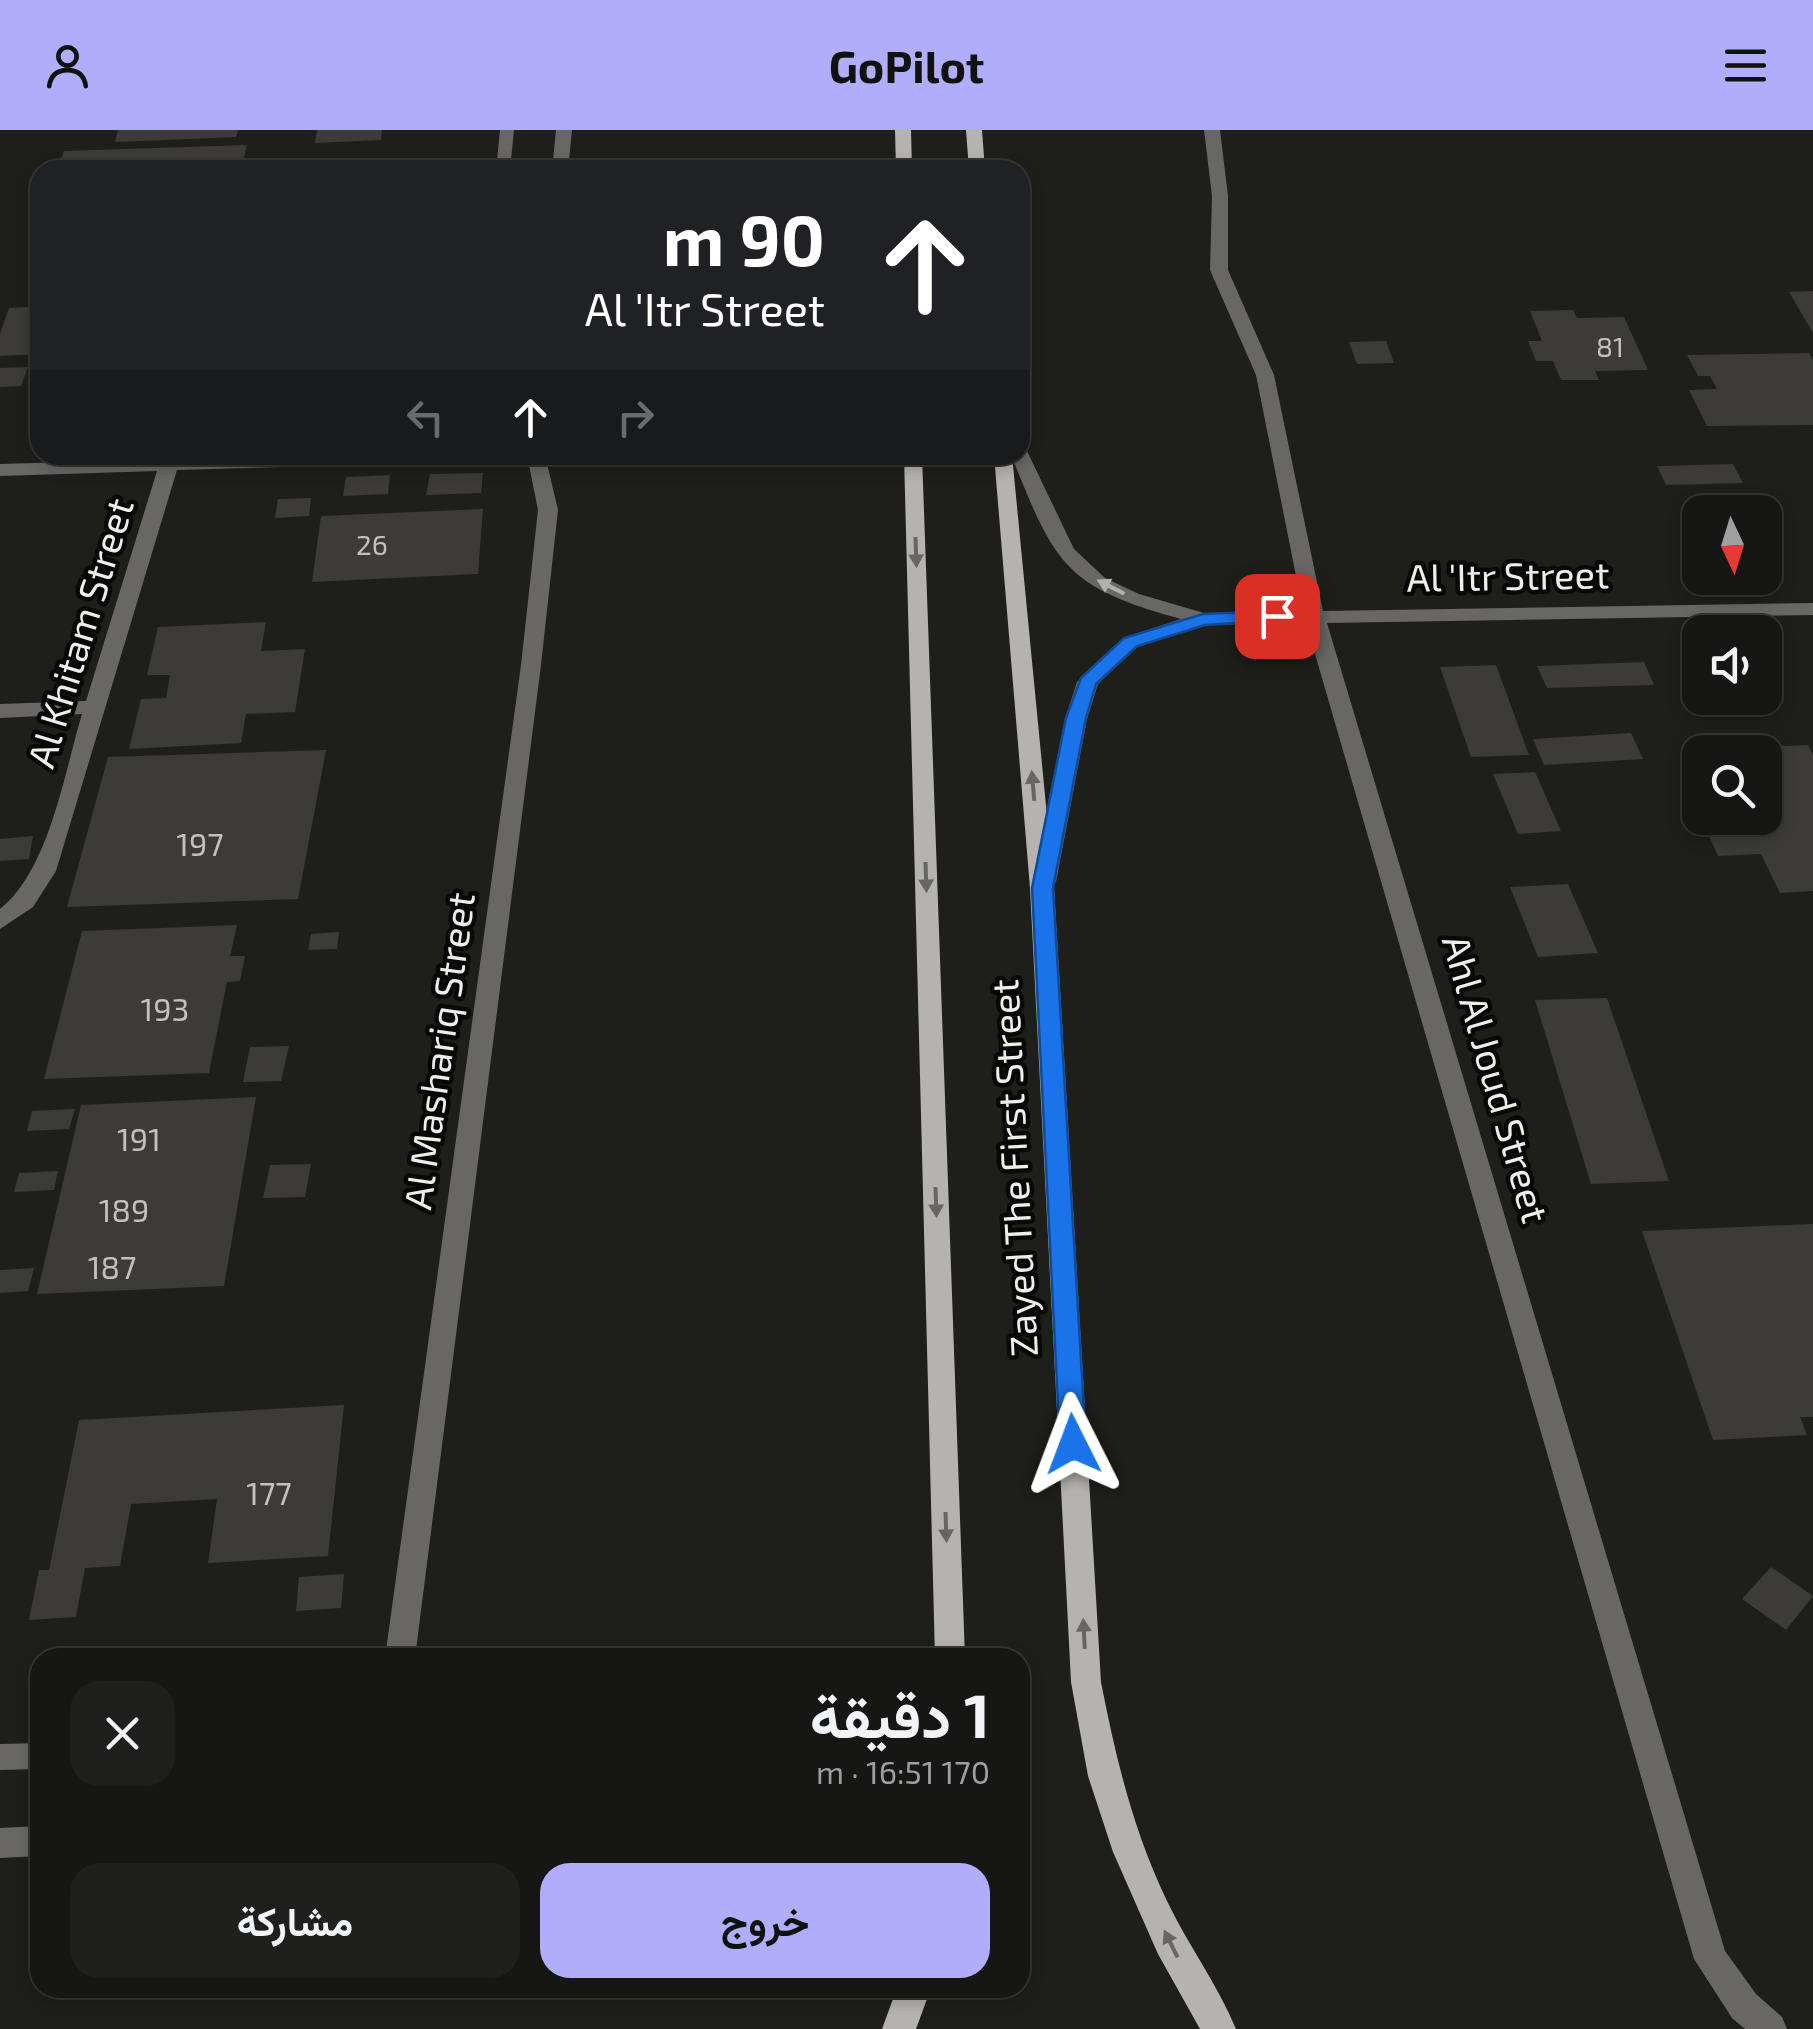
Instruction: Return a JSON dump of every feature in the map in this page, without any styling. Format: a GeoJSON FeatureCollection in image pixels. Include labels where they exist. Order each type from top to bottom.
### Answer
{"type":"FeatureCollection","features":[{"type":"Feature","properties":{"kind":"main road"},"geometry":{"type":"LineString","coordinates":[[903,130],[904,160]]}},
{"type":"Feature","properties":{"kind":"main road"},"geometry":{"type":"LineString","coordinates":[[974,130],[976,160]]}},
{"type":"Feature","properties":{"kind":"main road","name":"Zayed The First Street"},"geometry":{"type":"LineString","coordinates":[[913,465],[950,1648]]}},
{"type":"Feature","properties":{"kind":"main road","name":"Zayed The First Street"},"geometry":{"type":"LineString","coordinates":[[1004,465],[1042,888],[1086,1682],[1106,1785],[1135,1873],[1184,1972],[1219,2029]]}},
{"type":"Feature","properties":{"kind":"main road"},"geometry":{"type":"LineString","coordinates":[[899,2029],[910,1998]]}},
{"type":"Feature","properties":{"kind":"street"},"geometry":{"type":"LineString","coordinates":[[561,160],[564,130]]}},
{"type":"Feature","properties":{"kind":"street","name":"Ahl Al Joud Street"},"geometry":{"type":"LineString","coordinates":[[1212,130],[1220,196],[1219,270],[1265,375],[1314,614],[1712,1959],[1744,2006],[1770,2029]]}},
{"type":"Feature","properties":{"kind":"street"},"geometry":{"type":"LineString","coordinates":[[0,470],[141,465]]}},
{"type":"Feature","properties":{"kind":"street","name":"Al Khitam Street"},"geometry":{"type":"LineString","coordinates":[[0,921],[25,902],[40,882],[169,465]]}},
{"type":"Feature","properties":{"kind":"street","name":"Al Mashariq Street"},"geometry":{"type":"LineString","coordinates":[[401,1648],[532,665],[548,510],[538,465]]}},
{"type":"Feature","properties":{"kind":"street","name":"Al 'Itr Street"},"geometry":{"type":"LineString","coordinates":[[1025,465],[1070,558],[1086,574],[1117,592],[1203,619]]}},
{"type":"Feature","properties":{"kind":"street","name":"Al 'Itr Street"},"geometry":{"type":"LineString","coordinates":[[1042,888],[1076,718],[1088,682],[1130,642],[1203,619],[1314,614],[1813,609]]}},
{"type":"Feature","properties":{"kind":"street"},"geometry":{"type":"LineString","coordinates":[[0,710],[95,707]]}},
{"type":"Feature","properties":{"kind":"street"},"geometry":{"type":"LineString","coordinates":[[0,1843],[30,1842]]}},
{"type":"Feature","properties":{"kind":"lane"},"geometry":{"type":"LineString","coordinates":[[504,160],[508,130]]}},
{"type":"Feature","properties":{"kind":"lane"},"geometry":{"type":"LineString","coordinates":[[0,1758],[30,1756]]}},
{"type":"Feature","properties":{"kind":"building"},"geometry":{"type":"Polygon","coordinates":[[[118,130],[238,130],[236,137],[115,142],[118,130]]]}},
{"type":"Feature","properties":{"kind":"building"},"geometry":{"type":"Polygon","coordinates":[[[317,130],[382,130],[381,140],[315,143],[317,130]]]}},
{"type":"Feature","properties":{"kind":"building"},"geometry":{"type":"Polygon","coordinates":[[[247,145],[243,160],[61,160],[64,151],[247,145]]]}},
{"type":"Feature","properties":{"kind":"building"},"geometry":{"type":"Polygon","coordinates":[[[1813,291],[1813,333],[1789,292],[1813,291]]]}},
{"type":"Feature","properties":{"kind":"building"},"geometry":{"type":"Polygon","coordinates":[[[30,307],[30,354],[0,356],[0,334],[9,308],[30,307]]]}},
{"type":"Feature","properties":{"kind":"building"},"geometry":{"type":"Polygon","coordinates":[[[1573,310],[1577,318],[1624,317],[1648,370],[1595,371],[1599,380],[1561,380],[1553,361],[1536,361],[1528,341],[1542,341],[1530,311],[1573,310]]]}},
{"type":"Feature","properties":{"kind":"building"},"geometry":{"type":"Polygon","coordinates":[[[1386,341],[1394,363],[1357,364],[1349,342],[1386,341]]]}},
{"type":"Feature","properties":{"kind":"building"},"geometry":{"type":"Polygon","coordinates":[[[1809,353],[1813,360],[1813,425],[1707,426],[1689,390],[1717,389],[1710,376],[1698,376],[1687,355],[1809,353]]]}},
{"type":"Feature","properties":{"kind":"building"},"geometry":{"type":"Polygon","coordinates":[[[28,367],[21,386],[0,387],[0,368],[28,367]]]}},
{"type":"Feature","properties":{"kind":"building"},"geometry":{"type":"Polygon","coordinates":[[[1733,464],[1743,483],[1666,485],[1657,466],[1733,464]]]}},
{"type":"Feature","properties":{"kind":"building"},"geometry":{"type":"Polygon","coordinates":[[[483,473],[481,493],[426,495],[430,474],[483,473]]]}},
{"type":"Feature","properties":{"kind":"building"},"geometry":{"type":"Polygon","coordinates":[[[390,475],[388,494],[343,496],[346,477],[390,475]]]}},
{"type":"Feature","properties":{"kind":"building"},"geometry":{"type":"Polygon","coordinates":[[[311,498],[309,516],[275,518],[278,499],[311,498]]]}},
{"type":"Feature","properties":{"kind":"building"},"geometry":{"type":"Polygon","coordinates":[[[483,509],[478,574],[312,582],[321,516],[483,509]]]}},
{"type":"Feature","properties":{"kind":"building"},"geometry":{"type":"Polygon","coordinates":[[[266,622],[261,651],[305,649],[295,712],[246,714],[241,743],[129,749],[141,699],[166,698],[170,675],[147,675],[158,627],[266,622]]]}},
{"type":"Feature","properties":{"kind":"building"},"geometry":{"type":"Polygon","coordinates":[[[1644,662],[1654,685],[1547,688],[1537,666],[1644,662]]]}},
{"type":"Feature","properties":{"kind":"building"},"geometry":{"type":"Polygon","coordinates":[[[1496,665],[1529,755],[1471,757],[1440,667],[1496,665]]]}},
{"type":"Feature","properties":{"kind":"building"},"geometry":{"type":"Polygon","coordinates":[[[1631,733],[1643,759],[1544,765],[1533,739],[1631,733]]]}},
{"type":"Feature","properties":{"kind":"building"},"geometry":{"type":"Polygon","coordinates":[[[1808,745],[1813,755],[1813,891],[1780,893],[1761,854],[1718,856],[1709,835],[1782,835],[1782,746],[1808,745]]]}},
{"type":"Feature","properties":{"kind":"building"},"geometry":{"type":"Polygon","coordinates":[[[326,750],[298,899],[67,907],[108,757],[326,750]]]}},
{"type":"Feature","properties":{"kind":"building"},"geometry":{"type":"Polygon","coordinates":[[[1535,772],[1561,831],[1518,834],[1493,774],[1535,772]]]}},
{"type":"Feature","properties":{"kind":"building"},"geometry":{"type":"Polygon","coordinates":[[[33,836],[29,859],[0,861],[0,839],[33,836]]]}},
{"type":"Feature","properties":{"kind":"building"},"geometry":{"type":"Polygon","coordinates":[[[1568,884],[1598,953],[1538,957],[1510,887],[1568,884]]]}},
{"type":"Feature","properties":{"kind":"building"},"geometry":{"type":"Polygon","coordinates":[[[237,925],[230,956],[245,956],[240,981],[227,982],[209,1073],[44,1079],[82,931],[237,925]]]}},
{"type":"Feature","properties":{"kind":"building"},"geometry":{"type":"Polygon","coordinates":[[[339,932],[337,949],[308,950],[311,934],[339,932]]]}},
{"type":"Feature","properties":{"kind":"building"},"geometry":{"type":"Polygon","coordinates":[[[1607,998],[1669,1181],[1591,1184],[1535,1000],[1607,998]]]}},
{"type":"Feature","properties":{"kind":"building"},"geometry":{"type":"Polygon","coordinates":[[[289,1046],[281,1081],[243,1082],[250,1047],[289,1046]]]}},
{"type":"Feature","properties":{"kind":"building"},"geometry":{"type":"Polygon","coordinates":[[[256,1097],[224,1286],[37,1294],[81,1105],[256,1097]]]}},
{"type":"Feature","properties":{"kind":"building"},"geometry":{"type":"Polygon","coordinates":[[[75,1109],[69,1129],[27,1131],[32,1111],[75,1109]]]}},
{"type":"Feature","properties":{"kind":"building"},"geometry":{"type":"Polygon","coordinates":[[[311,1164],[305,1197],[263,1198],[270,1165],[311,1164]]]}},
{"type":"Feature","properties":{"kind":"building"},"geometry":{"type":"Polygon","coordinates":[[[58,1171],[54,1190],[14,1192],[19,1173],[58,1171]]]}},
{"type":"Feature","properties":{"kind":"building"},"geometry":{"type":"Polygon","coordinates":[[[1813,1224],[1813,1417],[1800,1417],[1807,1435],[1713,1440],[1642,1231],[1813,1224]]]}},
{"type":"Feature","properties":{"kind":"building"},"geometry":{"type":"Polygon","coordinates":[[[34,1268],[28,1291],[0,1293],[0,1270],[34,1268]]]}},
{"type":"Feature","properties":{"kind":"building"},"geometry":{"type":"Polygon","coordinates":[[[344,1405],[328,1556],[208,1563],[217,1499],[131,1504],[120,1566],[85,1568],[76,1617],[29,1620],[39,1570],[49,1570],[79,1420],[344,1405]]]}},
{"type":"Feature","properties":{"kind":"building"},"geometry":{"type":"Polygon","coordinates":[[[1771,1567],[1813,1596],[1786,1630],[1742,1599],[1771,1567]]]}},
{"type":"Feature","properties":{"kind":"building"},"geometry":{"type":"Polygon","coordinates":[[[344,1574],[341,1608],[296,1611],[299,1577],[344,1574]]]}},
{"type":"Feature","properties":{"kind":"route"},"geometry":{"type":"LineString","coordinates":[[1073,1444],[1042,888],[1076,718],[1088,682],[1130,642],[1203,619],[1277,616]]}}]}
